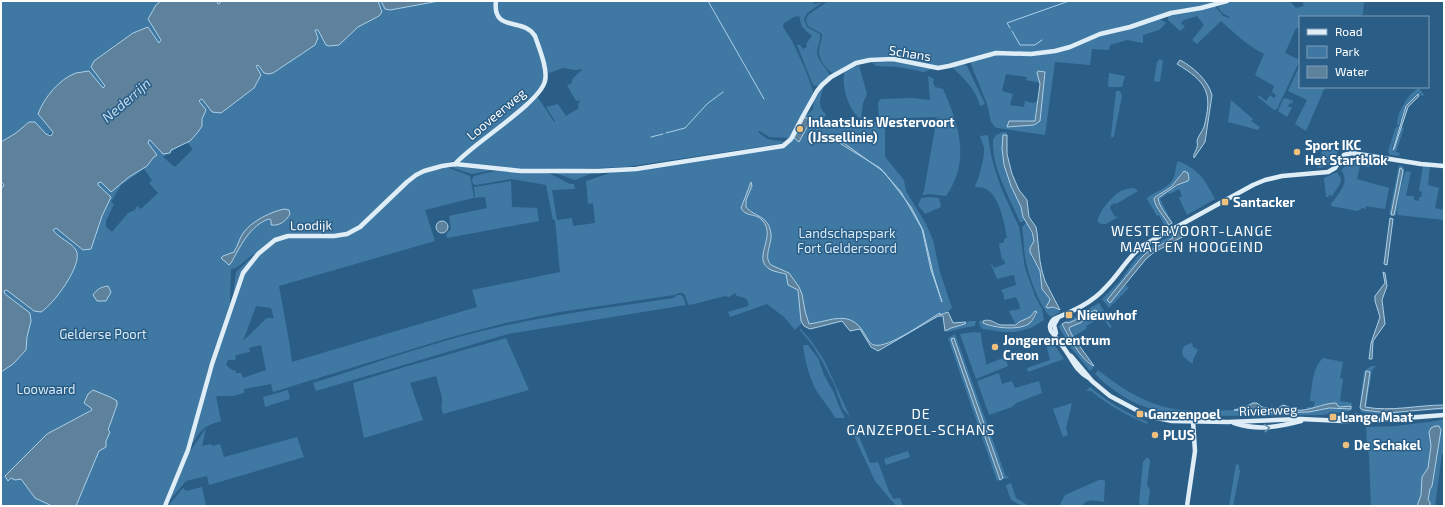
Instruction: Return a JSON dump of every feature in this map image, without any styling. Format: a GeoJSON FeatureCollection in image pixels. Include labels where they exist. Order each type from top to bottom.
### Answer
{"type":"FeatureCollection","features":[{"type":"Feature","properties":{"kind":"street","name":"Looveerweg"},"geometry":{"type":"LineString","coordinates":[[455,164],[481,141],[524,108],[545,81],[546,76],[544,66],[533,32],[499,18],[496,12],[496,1]]}},
{"type":"Feature","properties":{"kind":"street","name":"Schans"},"geometry":{"type":"LineString","coordinates":[[616,170],[636,169],[783,146],[791,139],[817,91],[822,85],[856,63],[870,60],[893,59],[938,68],[996,53],[1031,54],[1055,51],[1070,47],[1094,35],[1227,1]]}},
{"type":"Feature","properties":{"kind":"street","name":"Rivierweg"},"geometry":{"type":"LineString","coordinates":[[1444,166],[1398,161],[1352,153],[1344,155],[1335,168],[1328,172],[1282,176],[1265,180],[1247,187],[1142,246],[1098,296],[1053,320],[1051,331],[1068,354],[1074,359],[1089,378],[1110,396],[1127,406],[1152,417],[1181,424],[1193,422],[1324,420],[1356,416],[1384,419],[1444,415]]}},
{"type":"Feature","properties":{"kind":"street","name":"Loodijk"},"geometry":{"type":"LineString","coordinates":[[165,506],[188,450],[212,364],[243,273],[251,262],[265,248],[283,237],[334,236],[347,234],[360,227],[416,175],[432,168],[455,164],[520,171],[616,170]]}},
{"type":"Feature","properties":{"kind":"street","name":"Rivierweg"},"geometry":{"type":"LineString","coordinates":[[1228,422],[1247,427],[1260,428],[1309,420]]}},
{"type":"Feature","properties":{"kind":"street"},"geometry":{"type":"LineString","coordinates":[[1187,506],[1195,450],[1193,422]]}},
{"type":"Feature","properties":{"kind":"green space"},"geometry":{"type":"Polygon","coordinates":[[[1,1],[224,1],[160,43],[103,88],[50,133],[1,189],[1,1]]]}},
{"type":"Feature","properties":{"kind":"green space","name":"Gelderse Poort"},"geometry":{"type":"Polygon","coordinates":[[[378,1],[495,1],[494,9],[496,16],[526,29],[533,35],[544,70],[544,80],[541,87],[524,106],[456,160],[423,170],[356,228],[344,233],[284,236],[251,256],[236,268],[231,269],[230,303],[207,373],[189,442],[164,506],[1,506],[1,295],[54,228],[98,183],[149,139],[200,100],[315,29],[378,1]],[[187,142],[163,157],[175,167],[192,150],[187,142]],[[144,169],[121,185],[111,202],[114,204],[106,221],[106,227],[112,232],[128,213],[135,210],[137,206],[141,209],[158,193],[149,183],[152,180],[144,169]]]}},
{"type":"Feature","properties":{"kind":"green space"},"geometry":{"type":"Polygon","coordinates":[[[498,1],[819,1],[813,3],[823,2],[807,13],[804,19],[807,27],[820,34],[817,53],[830,75],[820,86],[813,85],[797,45],[800,45],[803,49],[807,47],[806,44],[812,36],[802,27],[799,16],[794,17],[784,23],[783,27],[792,41],[805,69],[814,95],[789,138],[769,137],[760,131],[758,132],[767,139],[786,142],[785,143],[625,167],[547,170],[515,169],[462,164],[461,160],[536,97],[539,99],[554,122],[555,121],[546,107],[558,104],[566,116],[579,108],[579,100],[576,101],[567,85],[571,84],[573,78],[583,69],[575,70],[563,68],[546,74],[544,60],[535,31],[525,26],[510,22],[502,17],[498,13],[498,1]]]}},
{"type":"Feature","properties":{"kind":"green space"},"geometry":{"type":"Polygon","coordinates":[[[828,1],[1223,1],[1205,7],[1174,11],[1064,48],[1029,53],[1006,51],[941,67],[897,59],[865,60],[834,74],[826,67],[820,57],[819,50],[822,34],[808,26],[806,20],[808,15],[828,1]]]}},
{"type":"Feature","properties":{"kind":"green space"},"geometry":{"type":"Polygon","coordinates":[[[1229,1],[1290,1],[1296,8],[1304,6],[1302,1],[1364,1],[1363,14],[1360,16],[1299,16],[1299,29],[1296,28],[1285,53],[1299,60],[1299,62],[1277,109],[1274,110],[1258,97],[1259,95],[1266,101],[1270,95],[1274,98],[1276,95],[1272,92],[1274,86],[1255,75],[1264,54],[1236,35],[1221,21],[1197,44],[1192,40],[1204,25],[1197,16],[1184,20],[1181,23],[1185,27],[1180,31],[1168,20],[1168,16],[1171,14],[1215,6],[1223,16],[1230,18],[1222,13],[1218,7],[1229,1]]]}},
{"type":"Feature","properties":{"kind":"green space"},"geometry":{"type":"Polygon","coordinates":[[[1158,18],[1166,23],[1159,30],[1143,35],[1143,43],[1127,40],[1110,45],[1109,50],[1092,49],[1090,65],[1055,62],[1045,135],[995,127],[991,122],[987,104],[970,62],[1000,53],[1034,56],[1158,18]],[[1039,71],[1037,73],[1040,83],[1026,80],[1027,77],[1006,74],[1002,91],[1013,94],[1010,105],[1024,107],[1025,101],[1033,103],[1039,100],[1035,121],[1009,121],[1012,126],[1034,125],[1040,121],[1045,73],[1039,71]]]}},
{"type":"Feature","properties":{"kind":"green space"},"geometry":{"type":"Polygon","coordinates":[[[1160,59],[1163,61],[1160,81],[1158,82],[1154,81],[1157,62],[1160,59]]]}},
{"type":"Feature","properties":{"kind":"green space"},"geometry":{"type":"Polygon","coordinates":[[[895,61],[932,69],[924,72],[899,67],[877,66],[872,63],[895,61]]]}},
{"type":"Feature","properties":{"kind":"green space"},"geometry":{"type":"Polygon","coordinates":[[[963,63],[967,66],[985,104],[980,106],[973,89],[952,67],[963,63]]]}},
{"type":"Feature","properties":{"kind":"green space"},"geometry":{"type":"Polygon","coordinates":[[[859,65],[867,94],[863,103],[861,119],[853,111],[849,104],[844,82],[845,70],[849,67],[859,65]]]}},
{"type":"Feature","properties":{"kind":"green space"},"geometry":{"type":"Polygon","coordinates":[[[1299,67],[1299,88],[1325,88],[1306,131],[1295,124],[1307,100],[1288,91],[1299,67]]]}},
{"type":"Feature","properties":{"kind":"green space"},"geometry":{"type":"Polygon","coordinates":[[[1109,73],[1125,76],[1122,87],[1109,87],[1109,73]]]}},
{"type":"Feature","properties":{"kind":"green space"},"geometry":{"type":"Polygon","coordinates":[[[928,76],[934,79],[933,83],[935,87],[943,89],[958,129],[960,156],[958,170],[954,183],[946,196],[929,194],[922,195],[924,191],[937,117],[879,119],[878,102],[881,99],[912,98],[930,100],[928,76]]]}},
{"type":"Feature","properties":{"kind":"green space","name":"Landschapspark Fort Geldersoord"},"geometry":{"type":"Polygon","coordinates":[[[824,86],[820,105],[826,114],[822,121],[824,123],[857,121],[861,123],[885,121],[885,157],[904,180],[906,191],[926,224],[933,240],[940,272],[952,308],[941,316],[878,351],[871,347],[860,329],[850,331],[842,321],[810,329],[802,323],[795,330],[784,317],[767,304],[730,317],[728,312],[748,306],[747,300],[743,297],[737,296],[735,293],[729,297],[725,296],[690,305],[688,304],[685,295],[680,293],[560,312],[505,323],[448,338],[273,392],[271,384],[244,389],[244,393],[233,396],[216,396],[221,421],[203,429],[192,445],[212,368],[244,273],[253,260],[277,241],[287,237],[351,234],[414,178],[425,173],[446,167],[470,176],[474,198],[425,210],[435,241],[279,286],[292,362],[477,307],[472,290],[560,272],[555,220],[553,220],[546,185],[511,179],[476,185],[473,184],[472,179],[474,176],[499,170],[547,172],[570,184],[574,184],[575,189],[552,190],[557,220],[572,218],[573,226],[595,223],[593,203],[588,204],[586,181],[613,172],[784,146],[806,113],[808,114],[813,109],[814,99],[824,86]],[[256,306],[243,341],[267,318],[274,318],[271,308],[256,306]],[[261,345],[249,348],[250,352],[236,355],[235,360],[228,360],[226,365],[232,370],[236,371],[236,373],[241,373],[243,378],[266,370],[261,345]]]}},
{"type":"Feature","properties":{"kind":"green space"},"geometry":{"type":"Polygon","coordinates":[[[1419,88],[1424,95],[1422,96],[1421,94],[1419,96],[1417,94],[1406,106],[1399,125],[1397,125],[1397,120],[1401,109],[1411,94],[1419,88]]]}},
{"type":"Feature","properties":{"kind":"green space"},"geometry":{"type":"Polygon","coordinates":[[[1116,91],[1120,91],[1122,96],[1114,136],[1112,138],[1111,136],[1116,91]]]}},
{"type":"Feature","properties":{"kind":"green space"},"geometry":{"type":"Polygon","coordinates":[[[1286,98],[1293,101],[1292,104],[1290,103],[1288,106],[1292,108],[1287,117],[1278,111],[1283,99],[1286,98]]]}},
{"type":"Feature","properties":{"kind":"green space"},"geometry":{"type":"Polygon","coordinates":[[[1231,100],[1253,119],[1251,121],[1260,127],[1258,130],[1228,122],[1231,100]]]}},
{"type":"Feature","properties":{"kind":"green space"},"geometry":{"type":"Polygon","coordinates":[[[1397,126],[1399,127],[1392,148],[1393,150],[1401,127],[1404,128],[1396,152],[1400,153],[1399,156],[1390,155],[1388,152],[1397,126]]]}},
{"type":"Feature","properties":{"kind":"green space"},"geometry":{"type":"Polygon","coordinates":[[[1007,132],[1006,135],[1003,135],[1005,163],[1010,180],[1022,207],[1025,220],[1022,222],[1020,222],[1006,192],[995,161],[993,140],[996,135],[1007,132]]]}},
{"type":"Feature","properties":{"kind":"green space"},"geometry":{"type":"Polygon","coordinates":[[[988,135],[995,170],[1002,190],[1019,227],[1025,268],[1035,296],[1042,309],[1044,320],[1031,328],[1015,332],[983,329],[979,322],[981,320],[983,323],[1015,327],[1031,322],[1037,314],[1033,312],[1030,317],[1016,325],[1009,311],[1020,309],[1019,302],[1016,297],[1004,300],[1004,295],[1001,290],[1016,285],[1014,275],[997,279],[991,264],[994,268],[1005,264],[1004,259],[1002,260],[999,244],[1004,242],[1004,239],[1007,238],[998,203],[991,192],[984,188],[975,186],[984,157],[984,148],[980,136],[988,135]]]}},
{"type":"Feature","properties":{"kind":"green space"},"geometry":{"type":"Polygon","coordinates":[[[1325,146],[1338,151],[1331,164],[1325,167],[1317,168],[1319,164],[1317,162],[1325,166],[1327,164],[1319,159],[1322,154],[1330,158],[1321,153],[1325,146]]]}},
{"type":"Feature","properties":{"kind":"green space"},"geometry":{"type":"Polygon","coordinates":[[[1357,159],[1366,159],[1366,162],[1371,163],[1370,167],[1360,166],[1357,179],[1389,188],[1385,209],[1366,206],[1366,209],[1362,208],[1358,211],[1331,206],[1344,183],[1344,174],[1341,170],[1348,163],[1357,159]]]}},
{"type":"Feature","properties":{"kind":"green space"},"geometry":{"type":"Polygon","coordinates":[[[1178,161],[1197,172],[1205,181],[1215,199],[1187,215],[1179,198],[1182,196],[1179,189],[1170,194],[1168,193],[1160,199],[1173,224],[1164,229],[1163,228],[1165,226],[1159,215],[1157,216],[1147,198],[1165,188],[1171,182],[1174,177],[1178,161]],[[1182,172],[1171,187],[1154,199],[1169,225],[1171,223],[1161,207],[1158,198],[1173,187],[1182,184],[1182,172]]]}},
{"type":"Feature","properties":{"kind":"green space"},"geometry":{"type":"Polygon","coordinates":[[[1399,165],[1404,168],[1404,173],[1396,216],[1389,214],[1399,165]]]}},
{"type":"Feature","properties":{"kind":"green space"},"geometry":{"type":"Polygon","coordinates":[[[1423,166],[1430,166],[1428,185],[1439,188],[1435,208],[1444,210],[1444,220],[1398,215],[1398,200],[1406,171],[1411,172],[1406,196],[1414,196],[1414,200],[1419,201],[1419,197],[1421,197],[1422,192],[1419,191],[1423,166]]]}},
{"type":"Feature","properties":{"kind":"green space"},"geometry":{"type":"Polygon","coordinates":[[[450,167],[494,170],[472,174],[450,167]]]}},
{"type":"Feature","properties":{"kind":"green space"},"geometry":{"type":"Polygon","coordinates":[[[552,172],[595,172],[575,180],[552,172]]]}},
{"type":"Feature","properties":{"kind":"green space"},"geometry":{"type":"Polygon","coordinates":[[[1337,172],[1341,179],[1340,184],[1332,196],[1329,195],[1326,197],[1324,178],[1337,172]]]}},
{"type":"Feature","properties":{"kind":"green space"},"geometry":{"type":"Polygon","coordinates":[[[511,181],[512,207],[537,208],[539,221],[447,238],[446,234],[451,229],[449,216],[487,208],[485,197],[474,198],[474,187],[511,181]]]}},
{"type":"Feature","properties":{"kind":"green space"},"geometry":{"type":"Polygon","coordinates":[[[1134,188],[1138,191],[1116,204],[1111,205],[1110,208],[1115,217],[1118,217],[1106,224],[1101,224],[1098,222],[1098,218],[1103,209],[1114,196],[1123,190],[1134,188]]]}},
{"type":"Feature","properties":{"kind":"green space"},"geometry":{"type":"Polygon","coordinates":[[[921,198],[939,198],[941,207],[925,214],[918,205],[921,198]]]}},
{"type":"Feature","properties":{"kind":"green space"},"geometry":{"type":"Polygon","coordinates":[[[1026,223],[1033,239],[1031,257],[1040,271],[1042,289],[1050,299],[1048,308],[1053,307],[1060,312],[1051,317],[1038,297],[1028,271],[1024,252],[1022,227],[1026,223]]]}},
{"type":"Feature","properties":{"kind":"green space"},"geometry":{"type":"Polygon","coordinates":[[[1172,235],[1174,238],[1146,253],[1142,257],[1117,295],[1126,285],[1129,288],[1109,308],[1102,299],[1120,281],[1137,257],[1148,248],[1172,235]]]}},
{"type":"Feature","properties":{"kind":"green space"},"geometry":{"type":"Polygon","coordinates":[[[253,256],[242,272],[233,295],[236,272],[253,256]]]}},
{"type":"Feature","properties":{"kind":"green space"},"geometry":{"type":"Polygon","coordinates":[[[677,295],[681,295],[683,297],[686,305],[508,334],[316,391],[313,383],[408,352],[503,326],[567,314],[674,298],[677,295]]]}},
{"type":"Feature","properties":{"kind":"green space"},"geometry":{"type":"Polygon","coordinates":[[[1099,303],[1104,311],[1102,313],[1112,327],[1110,328],[1102,317],[1086,326],[1087,328],[1073,337],[1069,329],[1070,327],[1080,323],[1095,310],[1069,323],[1066,322],[1099,303]]]}},
{"type":"Feature","properties":{"kind":"green space"},"geometry":{"type":"Polygon","coordinates":[[[969,321],[976,321],[975,326],[946,331],[964,325],[969,321]]]}},
{"type":"Feature","properties":{"kind":"green space"},"geometry":{"type":"Polygon","coordinates":[[[1062,324],[1084,359],[1094,367],[1090,371],[1071,348],[1059,327],[1062,324]]]}},
{"type":"Feature","properties":{"kind":"green space"},"geometry":{"type":"Polygon","coordinates":[[[800,328],[824,360],[850,417],[843,409],[834,384],[822,361],[800,328]]]}},
{"type":"Feature","properties":{"kind":"green space"},"geometry":{"type":"Polygon","coordinates":[[[975,332],[981,333],[986,365],[1005,357],[1008,366],[976,379],[960,334],[975,332]]]}},
{"type":"Feature","properties":{"kind":"green space"},"geometry":{"type":"Polygon","coordinates":[[[955,334],[1006,477],[1008,476],[1009,478],[1002,479],[1003,478],[954,338],[951,339],[1000,480],[997,481],[948,338],[955,334]]]}},
{"type":"Feature","properties":{"kind":"green space"},"geometry":{"type":"Polygon","coordinates":[[[1049,337],[1064,359],[1028,372],[1027,368],[1050,360],[1045,339],[1049,337]]]}},
{"type":"Feature","properties":{"kind":"green space"},"geometry":{"type":"Polygon","coordinates":[[[506,338],[529,390],[443,414],[441,405],[442,397],[436,376],[410,383],[423,420],[364,438],[353,383],[506,338]]]}},
{"type":"Feature","properties":{"kind":"green space"},"geometry":{"type":"Polygon","coordinates":[[[1191,343],[1193,344],[1192,346],[1198,350],[1193,363],[1183,356],[1182,351],[1184,346],[1191,343]]]}},
{"type":"Feature","properties":{"kind":"green space"},"geometry":{"type":"Polygon","coordinates":[[[803,345],[808,345],[818,358],[824,375],[845,418],[835,418],[816,390],[811,379],[803,345]]]}},
{"type":"Feature","properties":{"kind":"green space"},"geometry":{"type":"Polygon","coordinates":[[[1323,358],[1343,362],[1340,378],[1343,379],[1340,401],[1352,403],[1351,406],[1339,407],[1336,403],[1309,410],[1306,409],[1307,407],[1313,407],[1315,402],[1310,401],[1313,378],[1319,362],[1323,358]]]}},
{"type":"Feature","properties":{"kind":"green space"},"geometry":{"type":"Polygon","coordinates":[[[1371,366],[1376,366],[1372,370],[1366,407],[1365,405],[1370,372],[1366,371],[1361,405],[1364,371],[1371,366]]]}},
{"type":"Feature","properties":{"kind":"green space"},"geometry":{"type":"Polygon","coordinates":[[[1098,370],[1119,386],[1142,398],[1166,407],[1192,411],[1192,415],[1187,416],[1161,412],[1137,404],[1115,391],[1105,383],[1095,374],[1098,370]]]}},
{"type":"Feature","properties":{"kind":"green space"},"geometry":{"type":"Polygon","coordinates":[[[999,373],[1002,384],[1012,381],[1015,388],[1039,381],[1042,393],[1016,403],[1012,407],[989,415],[977,381],[999,373]]]}},
{"type":"Feature","properties":{"kind":"green space"},"geometry":{"type":"Polygon","coordinates":[[[1090,387],[1118,407],[1148,422],[1147,424],[1104,401],[1091,391],[1086,391],[1090,387]]]}},
{"type":"Feature","properties":{"kind":"green space"},"geometry":{"type":"Polygon","coordinates":[[[288,390],[290,399],[265,407],[263,397],[288,390]]]}},
{"type":"Feature","properties":{"kind":"green space"},"geometry":{"type":"Polygon","coordinates":[[[1072,403],[1066,428],[1068,435],[1063,437],[1053,409],[1072,403]]]}},
{"type":"Feature","properties":{"kind":"green space"},"geometry":{"type":"Polygon","coordinates":[[[1329,408],[1351,409],[1351,411],[1320,415],[1197,416],[1197,412],[1224,410],[1293,412],[1329,408]]]}},
{"type":"Feature","properties":{"kind":"green space"},"geometry":{"type":"Polygon","coordinates":[[[1360,408],[1369,411],[1390,413],[1410,411],[1392,414],[1374,414],[1361,412],[1360,408]]]}},
{"type":"Feature","properties":{"kind":"green space"},"geometry":{"type":"Polygon","coordinates":[[[1444,408],[1444,410],[1417,411],[1434,409],[1444,408]]]}},
{"type":"Feature","properties":{"kind":"green space"},"geometry":{"type":"Polygon","coordinates":[[[1444,419],[1444,454],[1442,454],[1435,506],[1371,506],[1369,455],[1366,427],[1396,426],[1444,419]]]}},
{"type":"Feature","properties":{"kind":"green space"},"geometry":{"type":"Polygon","coordinates":[[[855,423],[870,463],[878,462],[890,494],[893,499],[900,498],[903,506],[896,506],[875,481],[849,425],[855,423]]]}},
{"type":"Feature","properties":{"kind":"green space"},"geometry":{"type":"Polygon","coordinates":[[[206,428],[202,446],[220,444],[224,457],[297,437],[304,457],[209,485],[207,476],[186,481],[170,500],[189,453],[206,428]]]}},
{"type":"Feature","properties":{"kind":"green space"},"geometry":{"type":"Polygon","coordinates":[[[908,451],[910,457],[886,465],[884,459],[908,451]]]}},
{"type":"Feature","properties":{"kind":"green space"},"geometry":{"type":"Polygon","coordinates":[[[1146,458],[1149,458],[1150,461],[1147,485],[1150,490],[1148,505],[1141,506],[1139,503],[1143,462],[1146,458]]]}},
{"type":"Feature","properties":{"kind":"green space"},"geometry":{"type":"Polygon","coordinates":[[[1236,464],[1239,465],[1240,471],[1233,506],[1229,506],[1236,464]]]}},
{"type":"Feature","properties":{"kind":"green space"},"geometry":{"type":"Polygon","coordinates":[[[1099,480],[1104,480],[1105,482],[1104,502],[1089,501],[1084,503],[1082,506],[1059,506],[1065,495],[1099,480]]]}},
{"type":"Feature","properties":{"kind":"green space"},"geometry":{"type":"Polygon","coordinates":[[[1011,483],[1016,498],[1029,506],[1022,506],[1011,500],[1006,485],[1011,483]]]}},
{"type":"Feature","properties":{"kind":"green space"},"geometry":{"type":"Polygon","coordinates":[[[202,487],[206,506],[168,506],[183,488],[186,491],[202,487]]]}},
{"type":"Feature","properties":{"kind":"water","name":"Nederrijn"},"geometry":{"type":"Polygon","coordinates":[[[161,1],[217,1],[218,4],[221,1],[378,1],[382,12],[379,16],[358,27],[339,45],[326,45],[318,30],[315,30],[318,38],[315,45],[273,73],[264,73],[258,65],[256,66],[261,75],[254,88],[221,113],[212,112],[202,99],[200,100],[199,101],[206,110],[202,119],[202,126],[190,141],[171,150],[170,153],[163,154],[149,140],[148,143],[157,155],[147,166],[129,177],[111,192],[101,182],[98,183],[98,185],[111,197],[102,216],[91,249],[83,250],[56,228],[53,230],[74,247],[77,256],[76,265],[72,274],[53,301],[41,312],[34,311],[8,291],[4,291],[5,294],[30,313],[31,321],[27,337],[26,350],[13,364],[1,372],[1,187],[4,185],[1,181],[1,142],[16,133],[29,122],[35,122],[46,134],[51,136],[53,132],[38,114],[48,96],[58,84],[70,76],[76,73],[89,71],[103,88],[105,86],[91,67],[94,61],[133,33],[148,27],[159,43],[161,40],[148,19],[156,5],[161,1]]]}},
{"type":"Feature","properties":{"kind":"water"},"geometry":{"type":"Polygon","coordinates":[[[381,1],[439,1],[390,10],[385,9],[381,1]]]}},
{"type":"Feature","properties":{"kind":"water"},"geometry":{"type":"Polygon","coordinates":[[[1180,60],[1190,66],[1204,79],[1212,95],[1205,142],[1194,158],[1197,141],[1204,127],[1207,115],[1207,97],[1201,83],[1187,70],[1177,64],[1180,60]]]}},
{"type":"Feature","properties":{"kind":"water"},"geometry":{"type":"Polygon","coordinates":[[[1038,71],[1045,72],[1040,121],[1034,125],[1007,127],[1009,121],[1035,121],[1040,84],[1037,73],[1038,71]]]}},
{"type":"Feature","properties":{"kind":"water"},"geometry":{"type":"Polygon","coordinates":[[[1418,94],[1419,96],[1408,107],[1393,150],[1406,106],[1418,94]]]}},
{"type":"Feature","properties":{"kind":"water"},"geometry":{"type":"Polygon","coordinates":[[[804,117],[811,120],[799,142],[794,138],[804,117]]]}},
{"type":"Feature","properties":{"kind":"water"},"geometry":{"type":"Polygon","coordinates":[[[1003,135],[1007,135],[1007,154],[1012,174],[1019,190],[1027,200],[1029,217],[1036,227],[1040,261],[1045,281],[1060,310],[1053,307],[1046,307],[1050,299],[1042,289],[1040,271],[1030,252],[1030,248],[1034,241],[1032,232],[1023,217],[1021,207],[1011,186],[1004,165],[1002,148],[1003,135]]]}},
{"type":"Feature","properties":{"kind":"water"},"geometry":{"type":"Polygon","coordinates":[[[841,141],[869,161],[841,144],[841,141]]]}},
{"type":"Feature","properties":{"kind":"water"},"geometry":{"type":"Polygon","coordinates":[[[1400,168],[1403,171],[1394,215],[1391,215],[1400,168]]]}},
{"type":"Feature","properties":{"kind":"water"},"geometry":{"type":"Polygon","coordinates":[[[1184,171],[1188,173],[1188,181],[1177,185],[1158,198],[1162,208],[1172,223],[1169,225],[1158,209],[1154,199],[1171,187],[1184,171]]]}},
{"type":"Feature","properties":{"kind":"water"},"geometry":{"type":"Polygon","coordinates":[[[888,177],[901,192],[905,200],[888,177]]]}},
{"type":"Feature","properties":{"kind":"water"},"geometry":{"type":"Polygon","coordinates":[[[751,182],[752,186],[746,200],[746,207],[761,217],[770,228],[771,238],[768,254],[769,262],[771,265],[789,273],[799,287],[809,324],[840,318],[853,321],[859,326],[871,343],[874,345],[880,345],[897,339],[940,313],[940,315],[948,312],[953,323],[966,322],[965,324],[945,331],[943,316],[938,316],[878,351],[871,347],[860,329],[850,331],[842,321],[810,329],[804,326],[801,321],[798,290],[788,285],[786,274],[771,270],[765,265],[763,260],[767,233],[766,227],[760,218],[745,213],[741,208],[751,182]]]}},
{"type":"Feature","properties":{"kind":"water"},"geometry":{"type":"Polygon","coordinates":[[[905,200],[911,207],[923,230],[933,273],[942,302],[931,270],[922,229],[905,200]]]}},
{"type":"Feature","properties":{"kind":"water"},"geometry":{"type":"Polygon","coordinates":[[[285,209],[289,210],[290,214],[287,219],[277,225],[271,225],[271,220],[269,219],[256,226],[251,231],[229,265],[221,258],[234,252],[242,234],[257,220],[268,214],[285,209]]]}},
{"type":"Feature","properties":{"kind":"water"},"geometry":{"type":"Polygon","coordinates":[[[1390,218],[1393,219],[1387,265],[1384,264],[1390,218]]]}},
{"type":"Feature","properties":{"kind":"water"},"geometry":{"type":"Polygon","coordinates":[[[442,221],[446,223],[448,227],[446,231],[442,233],[438,231],[436,227],[438,223],[442,221]]]}},
{"type":"Feature","properties":{"kind":"water"},"geometry":{"type":"Polygon","coordinates":[[[1180,230],[1184,236],[1153,253],[1146,259],[1110,303],[1107,300],[1146,253],[1173,238],[1172,235],[1180,230]]]}},
{"type":"Feature","properties":{"kind":"water"},"geometry":{"type":"Polygon","coordinates":[[[1383,272],[1385,273],[1387,286],[1382,300],[1385,324],[1373,341],[1372,359],[1369,359],[1371,343],[1380,317],[1375,296],[1385,283],[1383,272]]]}},
{"type":"Feature","properties":{"kind":"water"},"geometry":{"type":"Polygon","coordinates":[[[108,286],[111,292],[106,301],[97,301],[93,295],[99,289],[108,286]]]}},
{"type":"Feature","properties":{"kind":"water"},"geometry":{"type":"Polygon","coordinates":[[[1095,310],[1097,311],[1096,313],[1080,323],[1070,327],[1069,329],[1094,366],[1084,359],[1071,341],[1062,324],[1066,322],[1069,323],[1095,310]]]}},
{"type":"Feature","properties":{"kind":"water"},"geometry":{"type":"Polygon","coordinates":[[[1035,311],[1037,312],[1033,319],[1026,326],[1007,328],[983,323],[983,321],[988,320],[1001,325],[1016,325],[1030,317],[1035,311]]]}},
{"type":"Feature","properties":{"kind":"water"},"geometry":{"type":"Polygon","coordinates":[[[954,338],[1003,478],[1000,480],[951,339],[954,338]]]}},
{"type":"Feature","properties":{"kind":"water"},"geometry":{"type":"Polygon","coordinates":[[[1366,371],[1370,372],[1365,407],[1395,409],[1444,405],[1444,408],[1388,413],[1363,410],[1360,408],[1366,371]]]}},
{"type":"Feature","properties":{"kind":"water"},"geometry":{"type":"Polygon","coordinates":[[[93,390],[117,401],[117,405],[108,430],[110,432],[106,441],[106,447],[99,451],[76,506],[52,506],[35,498],[21,479],[15,480],[11,478],[8,481],[5,476],[47,434],[92,410],[84,403],[88,394],[93,390]]]}},
{"type":"Feature","properties":{"kind":"water"},"geometry":{"type":"Polygon","coordinates":[[[1257,403],[1262,407],[1275,410],[1283,405],[1295,410],[1300,410],[1310,409],[1331,403],[1336,403],[1339,407],[1351,406],[1351,409],[1329,408],[1309,412],[1277,413],[1234,410],[1257,403]]]}},
{"type":"Feature","properties":{"kind":"water"},"geometry":{"type":"Polygon","coordinates":[[[1439,426],[1441,430],[1432,486],[1428,500],[1430,502],[1430,506],[1417,506],[1421,495],[1422,477],[1428,468],[1431,446],[1429,432],[1431,428],[1439,426]]]}},
{"type":"Feature","properties":{"kind":"waterway"},"geometry":{"type":"LineString","coordinates":[[708,1],[764,99]]}},
{"type":"Feature","properties":{"kind":"waterway"},"geometry":{"type":"LineString","coordinates":[[1010,28],[1007,23],[1069,1]]}},
{"type":"Feature","properties":{"kind":"waterway"},"geometry":{"type":"LineString","coordinates":[[1012,31],[1020,45],[1035,45],[1042,40]]}},
{"type":"Feature","properties":{"kind":"waterway"},"geometry":{"type":"LineString","coordinates":[[666,133],[685,128],[707,104],[723,92]]}},
{"type":"Feature","properties":{"kind":"waterway"},"geometry":{"type":"LineString","coordinates":[[651,137],[663,134]]}},
{"type":"Feature","properties":{"kind":"place","name":"Inlaatsluis Westervoort (IJssellinie)"},"geometry":{"type":"Point","coordinates":[800,129]}},
{"type":"Feature","properties":{"kind":"place","name":"Sport IKC Het Startblok"},"geometry":{"type":"Point","coordinates":[1297,152]}},
{"type":"Feature","properties":{"kind":"place","name":"Santacker"},"geometry":{"type":"Point","coordinates":[1225,202]}},
{"type":"Feature","properties":{"kind":"place","name":"Nieuwhof"},"geometry":{"type":"Point","coordinates":[1069,315]}},
{"type":"Feature","properties":{"kind":"place","name":"Jongerencentrum Creon"},"geometry":{"type":"Point","coordinates":[995,347]}},
{"type":"Feature","properties":{"kind":"place","name":"Ganzenpoel"},"geometry":{"type":"Point","coordinates":[1140,414]}},
{"type":"Feature","properties":{"kind":"place","name":"Lange Maat"},"geometry":{"type":"Point","coordinates":[1333,417]}},
{"type":"Feature","properties":{"kind":"place","name":"PLUS"},"geometry":{"type":"Point","coordinates":[1155,435]}},
{"type":"Feature","properties":{"kind":"place","name":"De Schakel"},"geometry":{"type":"Point","coordinates":[1346,445]}},
{"type":"Feature","properties":{"kind":"district","name":"WESTERVOORT-LANGE MAAT EN HOOGEIND"},"geometry":{"type":"Point","coordinates":[1192,238]}},
{"type":"Feature","properties":{"kind":"district","name":"DE GANZEPOEL-SCHANS"},"geometry":{"type":"Point","coordinates":[921,422]}},
{"type":"Feature","properties":{"kind":"park label","name":"Loowaard"},"geometry":{"type":"Point","coordinates":[46,389]}}]}
